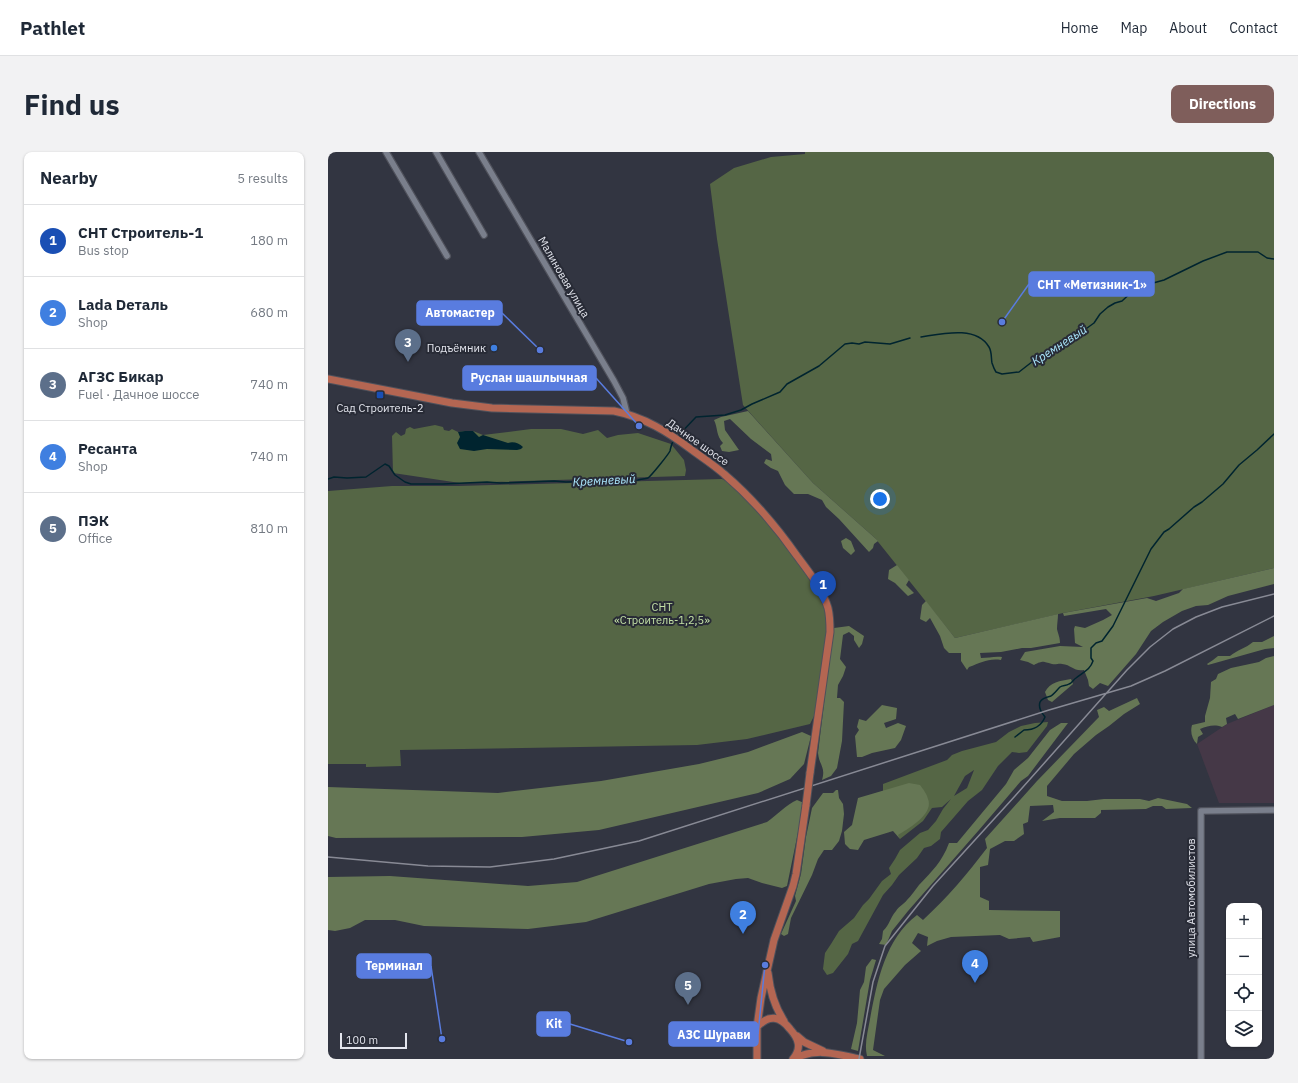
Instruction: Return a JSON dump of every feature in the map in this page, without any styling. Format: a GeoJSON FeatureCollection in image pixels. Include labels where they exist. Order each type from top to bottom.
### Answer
{"type":"FeatureCollection","features":[{"type":"Feature","properties":{"kind":"main road","name":"Дачное шоссе"},"geometry":{"type":"LineString","coordinates":[[328,379],[452,403],[492,408],[614,411],[648,422],[680,441],[723,473],[756,506],[783,537],[812,577],[826,604],[830,617],[830,632],[796,874],[774,940],[761,998],[757,1027],[757,1058]]}},
{"type":"Feature","properties":{"kind":"main road"},"geometry":{"type":"LineString","coordinates":[[768,969],[770,991],[777,1011],[797,1036],[814,1047],[829,1053]]}},
{"type":"Feature","properties":{"kind":"main road"},"geometry":{"type":"LineString","coordinates":[[757,1027],[767,1019],[779,1019],[785,1022]]}},
{"type":"Feature","properties":{"kind":"main road"},"geometry":{"type":"LineString","coordinates":[[793,1059],[798,1050],[797,1036]]}},
{"type":"Feature","properties":{"kind":"main road"},"geometry":{"type":"LineString","coordinates":[[793,1059],[808,1053],[818,1052],[860,1059]]}},
{"type":"Feature","properties":{"kind":"street"},"geometry":{"type":"LineString","coordinates":[[386,152],[447,256]]}},
{"type":"Feature","properties":{"kind":"street"},"geometry":{"type":"LineString","coordinates":[[436,152],[484,235]]}},
{"type":"Feature","properties":{"kind":"street","name":"Малиновая улица"},"geometry":{"type":"LineString","coordinates":[[479,152],[614,381],[623,398],[627,414]]}},
{"type":"Feature","properties":{"kind":"street","name":"улица Автомобилистов"},"geometry":{"type":"LineString","coordinates":[[1201,1059],[1201,811],[1274,810]]}},
{"type":"Feature","properties":{"kind":"shaded area"},"geometry":{"type":"Polygon","coordinates":[[[1274,705],[1274,803],[1219,803],[1197,744],[1227,724],[1274,705]]]}},
{"type":"Feature","properties":{"kind":"green space"},"geometry":{"type":"Polygon","coordinates":[[[805,152],[1274,152],[1274,568],[1154,596],[1063,613],[955,638],[875,538],[813,483],[743,405],[710,184],[734,168],[771,157],[805,154],[805,152]]]}},
{"type":"Feature","properties":{"kind":"green space"},"geometry":{"type":"Polygon","coordinates":[[[748,411],[813,483],[878,541],[869,552],[826,507],[822,500],[808,494],[794,494],[785,485],[778,471],[764,463],[766,459],[772,461],[771,454],[751,439],[730,419],[724,421],[725,430],[739,450],[729,452],[722,451],[720,446],[723,443],[719,438],[714,420],[748,411]]]}},
{"type":"Feature","properties":{"kind":"green space"},"geometry":{"type":"Polygon","coordinates":[[[435,425],[443,427],[444,430],[449,431],[452,429],[458,432],[473,431],[483,435],[531,429],[561,429],[583,434],[598,430],[607,438],[618,435],[638,433],[671,444],[684,460],[686,470],[685,476],[460,483],[393,473],[392,436],[396,432],[401,436],[405,434],[406,429],[410,427],[414,429],[435,425]]]}},
{"type":"Feature","properties":{"kind":"green space","name":"СНТ «Строитель-1,2,5»"},"geometry":{"type":"Polygon","coordinates":[[[722,479],[732,484],[768,521],[811,578],[824,605],[828,628],[815,714],[810,724],[747,739],[697,745],[400,750],[401,766],[366,767],[366,764],[328,764],[328,491],[392,486],[458,486],[722,479]]]}},
{"type":"Feature","properties":{"kind":"green space"},"geometry":{"type":"Polygon","coordinates":[[[846,538],[851,541],[855,551],[851,555],[843,548],[841,541],[846,538]]]}},
{"type":"Feature","properties":{"kind":"green space"},"geometry":{"type":"Polygon","coordinates":[[[897,565],[909,580],[906,585],[914,593],[908,596],[895,583],[888,579],[889,570],[897,565]]]}},
{"type":"Feature","properties":{"kind":"green space"},"geometry":{"type":"Polygon","coordinates":[[[1274,568],[1274,584],[1228,596],[1208,605],[1196,606],[1182,611],[1163,622],[1151,631],[1136,654],[1108,686],[1100,683],[1093,689],[1089,686],[1084,670],[1078,670],[1061,664],[1043,662],[1034,665],[1020,660],[1025,652],[1060,646],[1083,647],[1075,643],[1075,626],[1085,628],[1112,615],[1106,609],[1064,616],[1063,613],[1147,598],[1156,601],[1179,593],[1183,589],[1274,568]]]}},
{"type":"Feature","properties":{"kind":"green space"},"geometry":{"type":"Polygon","coordinates":[[[926,601],[955,638],[1058,614],[1057,629],[1060,643],[1001,652],[980,653],[981,658],[1002,657],[1001,660],[985,661],[969,667],[967,670],[961,661],[961,653],[949,653],[944,648],[940,636],[930,618],[926,622],[920,619],[922,605],[926,601]]]}},
{"type":"Feature","properties":{"kind":"green space"},"geometry":{"type":"Polygon","coordinates":[[[849,626],[864,636],[862,644],[859,648],[854,640],[854,636],[849,632],[843,635],[840,659],[846,667],[838,685],[837,698],[840,698],[844,702],[842,741],[837,768],[831,776],[822,780],[823,769],[818,753],[831,632],[834,628],[849,626]]]}},
{"type":"Feature","properties":{"kind":"green space"},"geometry":{"type":"Polygon","coordinates":[[[1274,636],[1274,648],[1265,649],[1208,665],[1207,664],[1218,656],[1230,656],[1253,642],[1262,642],[1274,636]]]}},
{"type":"Feature","properties":{"kind":"green space"},"geometry":{"type":"Polygon","coordinates":[[[1274,656],[1274,705],[1238,719],[1235,714],[1226,718],[1227,724],[1222,727],[1211,726],[1200,729],[1203,734],[1198,737],[1197,744],[1192,735],[1192,725],[1205,722],[1205,716],[1210,698],[1211,682],[1216,679],[1218,674],[1231,668],[1259,662],[1274,656]]]}},
{"type":"Feature","properties":{"kind":"green space"},"geometry":{"type":"Polygon","coordinates":[[[1071,679],[1073,684],[1052,702],[1048,700],[1045,692],[1050,686],[1056,682],[1071,679]]]}},
{"type":"Feature","properties":{"kind":"green space"},"geometry":{"type":"Polygon","coordinates":[[[1137,698],[1140,704],[1096,735],[1074,754],[1047,786],[1047,796],[1062,801],[1140,799],[1149,801],[1158,798],[1187,804],[1192,808],[1166,809],[1162,806],[1153,806],[1146,809],[1101,810],[1101,813],[1095,818],[1060,818],[1042,821],[1054,812],[1053,805],[1030,806],[1028,822],[1023,824],[1024,834],[1014,841],[1005,841],[990,849],[988,865],[980,867],[980,897],[989,901],[989,910],[1060,911],[1060,937],[1033,942],[1030,937],[1009,939],[1000,935],[951,937],[927,946],[928,937],[918,933],[912,943],[921,951],[905,965],[884,989],[880,1000],[873,1050],[885,1056],[867,1056],[867,1038],[876,991],[884,962],[897,936],[917,915],[923,920],[957,885],[987,848],[985,839],[1037,781],[1099,717],[1097,710],[1104,707],[1109,711],[1137,698]]]}},
{"type":"Feature","properties":{"kind":"green space"},"geometry":{"type":"Polygon","coordinates":[[[882,705],[897,708],[896,719],[884,723],[886,728],[898,723],[906,726],[901,740],[895,748],[857,757],[855,736],[859,730],[857,727],[859,719],[866,721],[882,705]]]}},
{"type":"Feature","properties":{"kind":"green space"},"geometry":{"type":"Polygon","coordinates":[[[1048,722],[1047,726],[1027,752],[1012,752],[998,766],[982,790],[968,801],[941,832],[940,839],[931,846],[924,848],[917,858],[899,875],[883,895],[858,941],[852,944],[848,954],[833,973],[827,975],[823,969],[825,953],[839,931],[854,918],[882,881],[891,874],[889,868],[900,850],[920,833],[928,830],[951,799],[942,807],[932,808],[923,821],[900,839],[893,828],[883,791],[883,784],[947,760],[952,755],[962,751],[996,742],[1009,732],[1021,726],[1048,722]],[[974,770],[965,776],[954,796],[967,788],[974,770]]]}},
{"type":"Feature","properties":{"kind":"green space"},"geometry":{"type":"Polygon","coordinates":[[[1061,723],[1068,723],[1028,776],[1021,781],[908,911],[892,931],[886,945],[879,944],[882,939],[883,931],[894,914],[936,866],[949,843],[957,843],[1006,784],[1014,770],[1028,758],[1050,730],[1061,723]]]}},
{"type":"Feature","properties":{"kind":"green space"},"geometry":{"type":"Polygon","coordinates":[[[802,732],[811,736],[804,764],[790,779],[758,793],[599,830],[522,837],[336,838],[328,836],[328,787],[498,793],[601,781],[699,764],[748,752],[802,732]]]}},
{"type":"Feature","properties":{"kind":"green space"},"geometry":{"type":"Polygon","coordinates":[[[909,783],[920,785],[927,795],[929,805],[924,815],[898,835],[900,839],[893,831],[864,840],[858,850],[850,849],[845,844],[844,832],[852,825],[858,798],[909,783]]]}},
{"type":"Feature","properties":{"kind":"green space"},"geometry":{"type":"Polygon","coordinates":[[[838,790],[839,798],[843,804],[844,814],[839,841],[832,850],[824,850],[818,859],[812,875],[791,918],[788,934],[784,936],[781,934],[796,901],[795,896],[801,874],[812,808],[823,793],[833,793],[838,790]]]}},
{"type":"Feature","properties":{"kind":"green space"},"geometry":{"type":"Polygon","coordinates":[[[797,800],[804,803],[787,886],[782,888],[748,878],[736,879],[709,884],[586,922],[528,929],[424,926],[395,920],[365,920],[350,928],[335,931],[328,930],[328,877],[390,876],[528,886],[577,882],[767,822],[785,807],[797,800]]]}},
{"type":"Feature","properties":{"kind":"green space"},"geometry":{"type":"Polygon","coordinates":[[[872,959],[876,960],[870,980],[858,1051],[851,1049],[857,1023],[860,990],[864,982],[866,967],[872,959]]]}},
{"type":"Feature","properties":{"kind":"water"},"geometry":{"type":"Polygon","coordinates":[[[473,431],[479,437],[483,435],[508,443],[512,442],[520,444],[523,447],[517,450],[487,449],[474,451],[460,449],[457,443],[460,437],[458,432],[473,431]]]}},
{"type":"Feature","properties":{"kind":"waterway","name":"Кремневый"},"geometry":{"type":"LineString","coordinates":[[921,337],[948,333],[967,333],[976,336],[983,340],[989,347],[992,363],[996,372],[1002,374],[1019,372],[1037,358],[1044,356],[1065,344],[1094,323],[1100,314],[1108,307],[1122,301],[1135,289],[1164,280],[1203,261],[1227,252],[1258,252],[1267,258],[1274,259]]}},
{"type":"Feature","properties":{"kind":"waterway","name":"Кремневый"},"geometry":{"type":"LineString","coordinates":[[677,437],[696,417],[725,415],[741,410],[780,392],[787,384],[819,366],[845,344],[859,344],[865,342],[890,344],[910,338]]}},
{"type":"Feature","properties":{"kind":"waterway"},"geometry":{"type":"LineString","coordinates":[[1015,737],[1024,730],[1034,729],[1039,726],[1045,717],[1040,706],[1040,702],[1042,700],[1051,696],[1060,687],[1070,684],[1090,667],[1093,661],[1091,658],[1091,648],[1096,643],[1102,641],[1113,626],[1151,549],[1164,532],[1223,484],[1239,465],[1274,434]]}},
{"type":"Feature","properties":{"kind":"waterway","name":"Кремневый"},"geometry":{"type":"LineString","coordinates":[[328,479],[334,477],[366,477],[385,464],[389,466],[395,475],[411,484],[638,480],[648,478],[652,474],[669,453],[674,440]]}},
{"type":"Feature","properties":{"kind":"railway"},"geometry":{"type":"LineString","coordinates":[[859,1059],[873,982],[885,946],[933,886],[1127,670],[1150,647],[1173,629],[1196,617],[1222,607],[1274,594]]}},
{"type":"Feature","properties":{"kind":"railway"},"geometry":{"type":"LineString","coordinates":[[328,857],[428,866],[490,867],[554,859],[639,841],[1049,710],[1131,686],[1165,671],[1274,616]]}},
{"type":"Feature","properties":{"kind":"place","name":"СНТ «Метизник-1»"},"geometry":{"type":"Point","coordinates":[1002,322]}},
{"type":"Feature","properties":{"kind":"place","name":"Подъёмник"},"geometry":{"type":"Point","coordinates":[494,348]}},
{"type":"Feature","properties":{"kind":"place","name":"Автомастер"},"geometry":{"type":"Point","coordinates":[540,350]}},
{"type":"Feature","properties":{"kind":"place","name":"АГЗС Бикар"},"geometry":{"type":"Point","coordinates":[408,362]}},
{"type":"Feature","properties":{"kind":"place","name":"Сад Строитель-2"},"geometry":{"type":"Point","coordinates":[380,395]}},
{"type":"Feature","properties":{"kind":"place","name":"Руслан шашлычная"},"geometry":{"type":"Point","coordinates":[639,426]}},
{"type":"Feature","properties":{"kind":"place","name":"СНТ Строитель-1"},"geometry":{"type":"Point","coordinates":[823,604]}},
{"type":"Feature","properties":{"kind":"place","name":"Lada Dеталь"},"geometry":{"type":"Point","coordinates":[743,934]}},
{"type":"Feature","properties":{"kind":"place","name":"АЗС Шурави"},"geometry":{"type":"Point","coordinates":[765,965]}},
{"type":"Feature","properties":{"kind":"place","name":"Ресанта"},"geometry":{"type":"Point","coordinates":[975,983]}},
{"type":"Feature","properties":{"kind":"place","name":"ПЭК"},"geometry":{"type":"Point","coordinates":[688,1005]}},
{"type":"Feature","properties":{"kind":"place","name":"Терминал"},"geometry":{"type":"Point","coordinates":[442,1039]}},
{"type":"Feature","properties":{"kind":"place","name":"Kit"},"geometry":{"type":"Point","coordinates":[629,1042]}}]}
